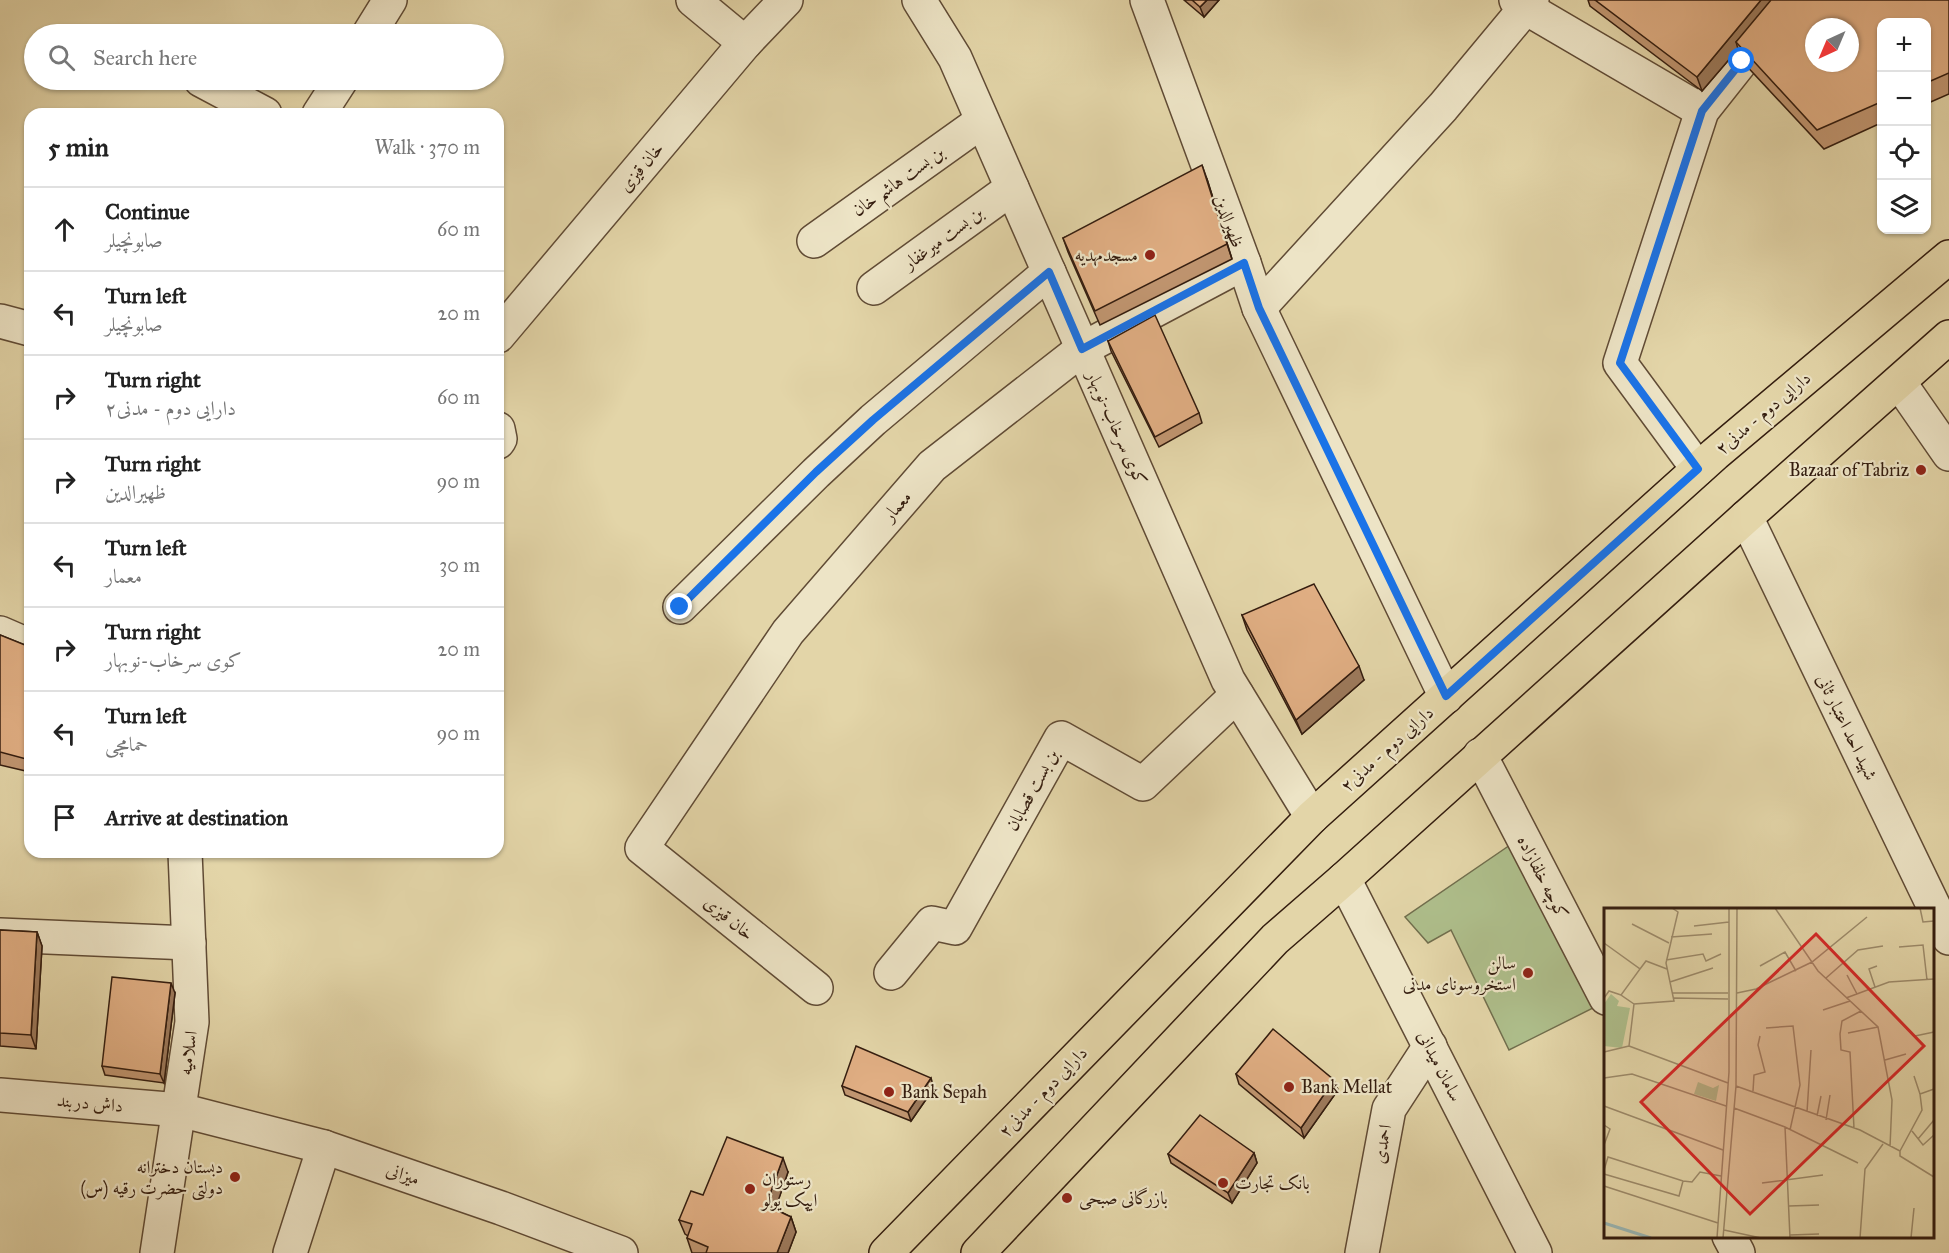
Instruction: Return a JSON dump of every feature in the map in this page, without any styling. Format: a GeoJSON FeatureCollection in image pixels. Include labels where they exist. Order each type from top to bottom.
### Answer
{"type":"FeatureCollection","features":[{"type":"Feature","properties":{"kind":"main road","name":"دارایی دوم - مدنی۲"},"geometry":{"type":"LineString","coordinates":[[886,1253],[1312,817],[1698,469],[1949,257]]}},
{"type":"Feature","properties":{"kind":"main road"},"geometry":{"type":"LineString","coordinates":[[978,1253],[1275,939],[1949,337]]}},
{"type":"Feature","properties":{"kind":"street"},"geometry":{"type":"LineString","coordinates":[[375,24],[390,0]]}},
{"type":"Feature","properties":{"kind":"street"},"geometry":{"type":"LineString","coordinates":[[693,0],[745,43]]}},
{"type":"Feature","properties":{"kind":"street","name":"خان قیزی"},"geometry":{"type":"LineString","coordinates":[[504,329],[745,43],[786,0]]}},
{"type":"Feature","properties":{"kind":"street","name":"کوی سرخاب-نوبهار"},"geometry":{"type":"LineString","coordinates":[[919,0],[955,58],[1228,681],[1312,817]]}},
{"type":"Feature","properties":{"kind":"street","name":"ظهیرالدین"},"geometry":{"type":"LineString","coordinates":[[1147,0],[1259,308],[1446,696]]}},
{"type":"Feature","properties":{"kind":"street"},"geometry":{"type":"LineString","coordinates":[[1698,469],[1620,363],[1702,111],[1790,0]]}},
{"type":"Feature","properties":{"kind":"street"},"geometry":{"type":"LineString","coordinates":[[1259,308],[1443,106],[1525,3],[1702,111]]}},
{"type":"Feature","properties":{"kind":"street"},"geometry":{"type":"LineString","coordinates":[[220,90],[254,108]]}},
{"type":"Feature","properties":{"kind":"street"},"geometry":{"type":"LineString","coordinates":[[323,108],[335,90]]}},
{"type":"Feature","properties":{"kind":"street","name":"بن بست هاشم خان"},"geometry":{"type":"LineString","coordinates":[[814,241],[982,121]]}},
{"type":"Feature","properties":{"kind":"street","name":"بن بست میرغفار"},"geometry":{"type":"LineString","coordinates":[[874,288],[1012,188]]}},
{"type":"Feature","properties":{"kind":"street","name":"معمار"},"geometry":{"type":"LineString","coordinates":[[642,848],[788,632],[932,466],[1082,349],[1244,263]]}},
{"type":"Feature","properties":{"kind":"street"},"geometry":{"type":"LineString","coordinates":[[680,607],[816,472],[873,420],[1049,272]]}},
{"type":"Feature","properties":{"kind":"street"},"geometry":{"type":"LineString","coordinates":[[0,321],[24,328]]}},
{"type":"Feature","properties":{"kind":"street"},"geometry":{"type":"LineString","coordinates":[[1899,382],[1949,454]]}},
{"type":"Feature","properties":{"kind":"street","name":"شهید احد اعتبار ثانی"},"geometry":{"type":"LineString","coordinates":[[1746,517],[1949,938]]}},
{"type":"Feature","properties":{"kind":"street"},"geometry":{"type":"LineString","coordinates":[[0,633],[24,643]]}},
{"type":"Feature","properties":{"kind":"street","name":"بن بست قصابان"},"geometry":{"type":"LineString","coordinates":[[891,973],[932,923],[955,928],[1061,738],[1143,784],[1238,695]]}},
{"type":"Feature","properties":{"kind":"street","name":"کوچه خلفازاده"},"geometry":{"type":"LineString","coordinates":[[1479,755],[1604,996]]}},
{"type":"Feature","properties":{"kind":"street","name":"خان قیزی"},"geometry":{"type":"LineString","coordinates":[[642,848],[816,988]]}},
{"type":"Feature","properties":{"kind":"street","name":"اسلامیه"},"geometry":{"type":"LineString","coordinates":[[157,1253],[192,1022],[185,858]]}},
{"type":"Feature","properties":{"kind":"street","name":"سامان میدانی"},"geometry":{"type":"LineString","coordinates":[[1344,879],[1535,1253]]}},
{"type":"Feature","properties":{"kind":"street"},"geometry":{"type":"LineString","coordinates":[[0,935],[189,944]]}},
{"type":"Feature","properties":{"kind":"street","name":"احمدی"},"geometry":{"type":"LineString","coordinates":[[1362,1253],[1389,1109],[1430,1046]]}},
{"type":"Feature","properties":{"kind":"street","name":"داش دربند"},"geometry":{"type":"LineString","coordinates":[[0,1095],[180,1110]]}},
{"type":"Feature","properties":{"kind":"street","name":"میزانی"},"geometry":{"type":"LineString","coordinates":[[180,1110],[324,1147],[501,1208],[621,1253]]}},
{"type":"Feature","properties":{"kind":"street"},"geometry":{"type":"LineString","coordinates":[[290,1253],[324,1147]]}},
{"type":"Feature","properties":{"kind":"street"},"geometry":{"type":"LineString","coordinates":[[1730,1238],[1738,1253]]}},
{"type":"Feature","properties":{"kind":"green space","name":"سالن استخروسونای مدنی"},"geometry":{"type":"Polygon","coordinates":[[[1513,843],[1601,1004],[1509,1050],[1451,930],[1428,943],[1405,917],[1513,843]]]}},
{"type":"Feature","properties":{"kind":"building"},"geometry":{"type":"Polygon","coordinates":[[[1192,0],[1207,0],[1200,7],[1192,0]]]}},
{"type":"Feature","properties":{"kind":"building"},"geometry":{"type":"Polygon","coordinates":[[[1595,0],[1761,0],[1697,77],[1595,0]]]}},
{"type":"Feature","properties":{"kind":"building"},"geometry":{"type":"Polygon","coordinates":[[[1771,0],[1949,0],[1949,73],[1931,81],[1931,18],[1877,18],[1877,104],[1817,130],[1736,42],[1771,0]]]}},
{"type":"Feature","properties":{"kind":"building","name":"مسجدمهدیه"},"geometry":{"type":"Polygon","coordinates":[[[1202,165],[1227,244],[1095,311],[1063,238],[1202,165]]]}},
{"type":"Feature","properties":{"kind":"building"},"geometry":{"type":"Polygon","coordinates":[[[1155,315],[1199,413],[1155,437],[1108,341],[1155,315]]]}},
{"type":"Feature","properties":{"kind":"building"},"geometry":{"type":"Polygon","coordinates":[[[1314,584],[1359,666],[1296,720],[1242,615],[1314,584]]]}},
{"type":"Feature","properties":{"kind":"building"},"geometry":{"type":"Polygon","coordinates":[[[0,635],[24,645],[24,758],[0,752],[0,635]]]}},
{"type":"Feature","properties":{"kind":"building"},"geometry":{"type":"Polygon","coordinates":[[[0,930],[37,932],[31,1035],[0,1033],[0,930]]]}},
{"type":"Feature","properties":{"kind":"building"},"geometry":{"type":"Polygon","coordinates":[[[112,977],[171,983],[160,1074],[102,1066],[112,977]]]}},
{"type":"Feature","properties":{"kind":"building","name":"Bank Mellat"},"geometry":{"type":"Polygon","coordinates":[[[1273,1029],[1334,1080],[1301,1128],[1236,1074],[1273,1029]]]}},
{"type":"Feature","properties":{"kind":"building","name":"Bank Sepah"},"geometry":{"type":"Polygon","coordinates":[[[856,1046],[931,1078],[908,1112],[842,1086],[856,1046]]]}},
{"type":"Feature","properties":{"kind":"building","name":"بانک تجارت"},"geometry":{"type":"Polygon","coordinates":[[[1200,1115],[1254,1153],[1228,1193],[1168,1154],[1200,1115]]]}},
{"type":"Feature","properties":{"kind":"building","name":"رستوران ایپک یولو"},"geometry":{"type":"Polygon","coordinates":[[[727,1137],[783,1158],[766,1205],[791,1217],[777,1253],[706,1253],[708,1247],[687,1238],[692,1224],[679,1220],[691,1191],[703,1195],[727,1137]]]}},
{"type":"Feature","properties":{"kind":"place","name":"مسجدمهدیه"},"geometry":{"type":"Point","coordinates":[1150,255]}},
{"type":"Feature","properties":{"kind":"place","name":"Bazaar of Tabriz"},"geometry":{"type":"Point","coordinates":[1921,470]}},
{"type":"Feature","properties":{"kind":"place","name":"سالن استخروسونای مدنی"},"geometry":{"type":"Point","coordinates":[1528,973]}},
{"type":"Feature","properties":{"kind":"place","name":"Bank Mellat"},"geometry":{"type":"Point","coordinates":[1289,1087]}},
{"type":"Feature","properties":{"kind":"place","name":"Bank Sepah"},"geometry":{"type":"Point","coordinates":[889,1092]}},
{"type":"Feature","properties":{"kind":"place","name":"دبستان دخترانه دولتی حضرت رقیه (س)"},"geometry":{"type":"Point","coordinates":[235,1177]}},
{"type":"Feature","properties":{"kind":"place","name":"بانک تجارت"},"geometry":{"type":"Point","coordinates":[1223,1183]}},
{"type":"Feature","properties":{"kind":"place","name":"رستوران ایپک یولو"},"geometry":{"type":"Point","coordinates":[750,1189]}},
{"type":"Feature","properties":{"kind":"place","name":"بازرگانی صبحی"},"geometry":{"type":"Point","coordinates":[1067,1198]}},
{"type":"Feature","properties":{"kind":"route"},"geometry":{"type":"LineString","coordinates":[[680,607],[816,472],[873,420],[1049,272],[1082,349],[1244,263],[1259,308],[1446,696],[1698,469],[1620,363],[1702,111],[1742,61]]}}]}
